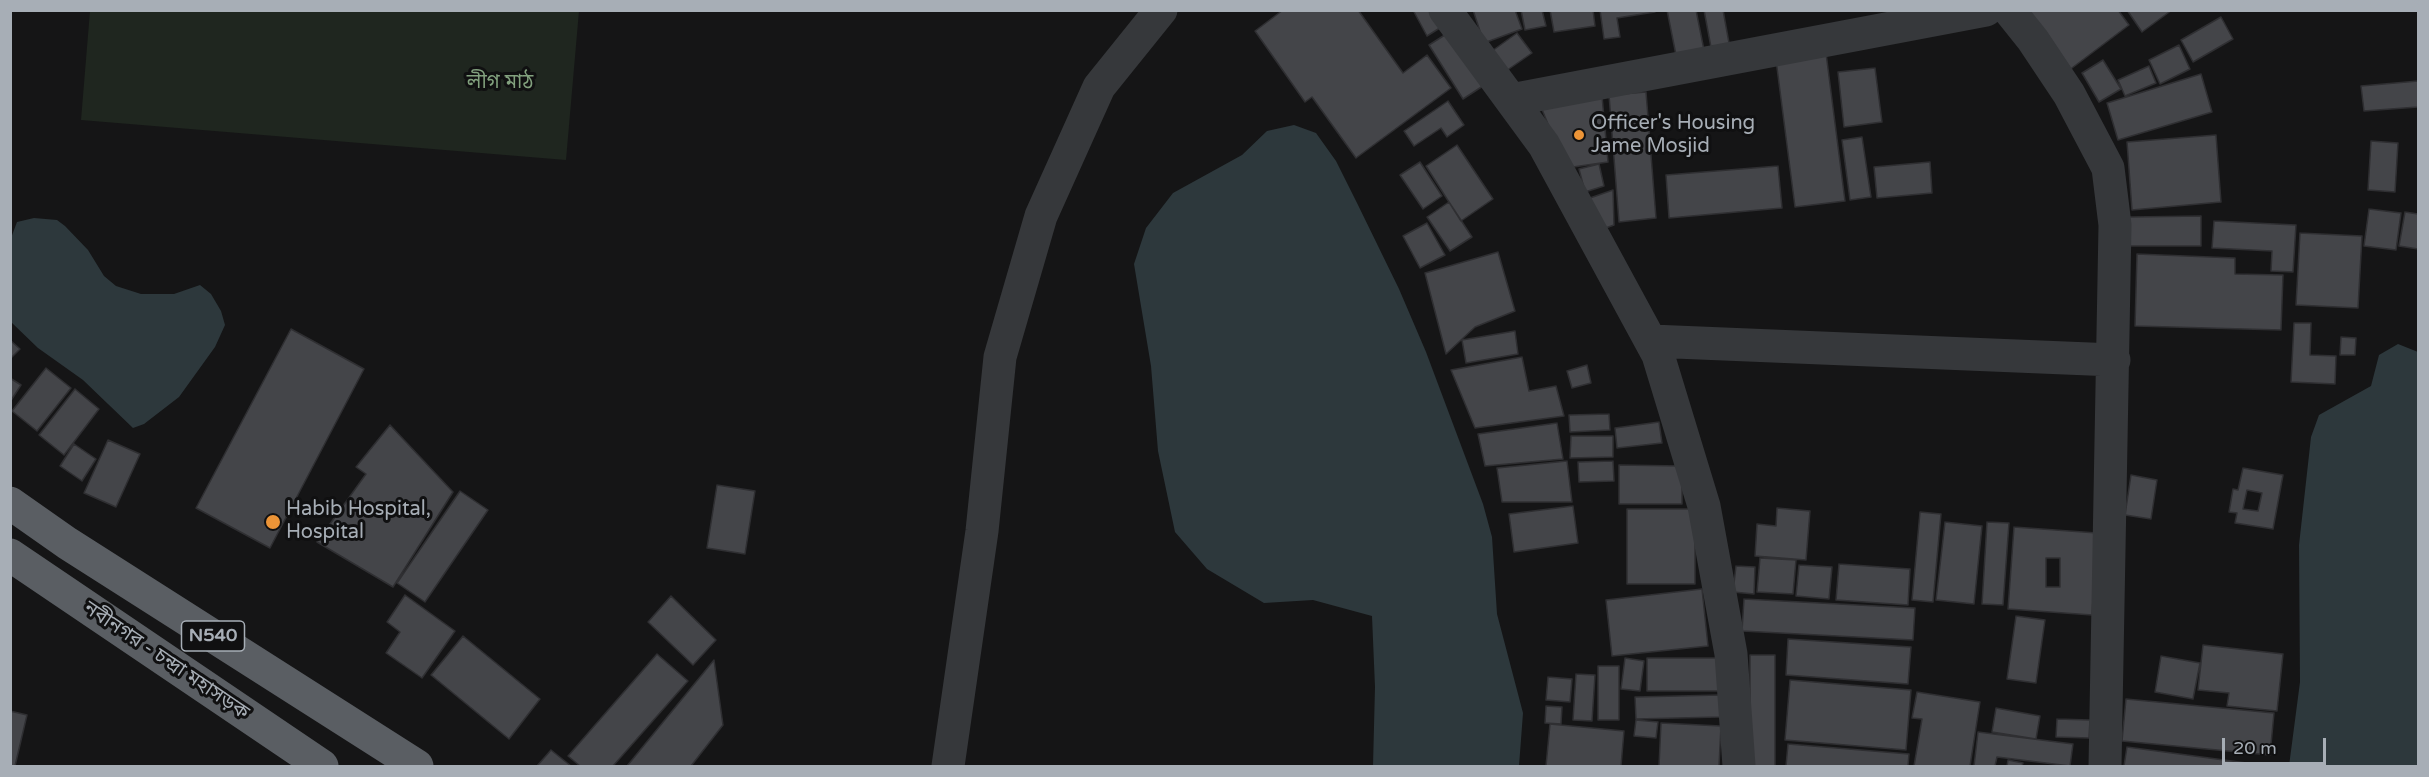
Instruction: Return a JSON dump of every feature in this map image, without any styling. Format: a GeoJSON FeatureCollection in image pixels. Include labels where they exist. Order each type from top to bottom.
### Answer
{"type":"FeatureCollection","features":[{"type":"Feature","properties":{"kind":"highway","name":"N540"},"geometry":{"type":"LineString","coordinates":[[10,503],[67,543],[417,766]]}},
{"type":"Feature","properties":{"kind":"highway","name":"নবীনগর - চন্দ্রা মহাসড়ক"},"geometry":{"type":"LineString","coordinates":[[10,555],[322,766]]}},
{"type":"Feature","properties":{"kind":"street"},"geometry":{"type":"LineString","coordinates":[[948,766],[982,531],[1000,357],[1041,216],[1099,87],[1161,10]]}},
{"type":"Feature","properties":{"kind":"street"},"geometry":{"type":"LineString","coordinates":[[1445,10],[1544,145],[1658,355],[1704,506],[1731,654],[1739,766]]}},
{"type":"Feature","properties":{"kind":"street"},"geometry":{"type":"LineString","coordinates":[[1511,100],[1986,10]]}},
{"type":"Feature","properties":{"kind":"street"},"geometry":{"type":"LineString","coordinates":[[2009,10],[2033,40],[2069,94],[2108,168],[2115,225],[2105,766]]}},
{"type":"Feature","properties":{"kind":"street"},"geometry":{"type":"LineString","coordinates":[[1651,341],[2114,360]]}},
{"type":"Feature","properties":{"kind":"green space","name":"লীগ মাঠ"},"geometry":{"type":"Polygon","coordinates":[[[90,11],[579,11],[566,160],[81,120],[90,11]]]}},
{"type":"Feature","properties":{"kind":"shaded area"},"geometry":{"type":"Polygon","coordinates":[[[1294,125],[1316,133],[1336,161],[1358,205],[1399,289],[1426,352],[1483,504],[1492,537],[1497,614],[1523,713],[1519,766],[1373,766],[1375,687],[1372,616],[1313,600],[1264,603],[1207,569],[1175,532],[1158,451],[1151,366],[1134,264],[1146,228],[1173,193],[1242,155],[1267,131],[1294,125]]]}},
{"type":"Feature","properties":{"kind":"shaded area"},"geometry":{"type":"Polygon","coordinates":[[[34,218],[57,220],[65,226],[88,250],[104,276],[116,286],[141,294],[174,294],[200,285],[211,294],[221,311],[225,325],[215,347],[179,397],[144,424],[133,428],[83,380],[38,348],[11,322],[11,238],[17,222],[34,218]]]}},
{"type":"Feature","properties":{"kind":"shaded area"},"geometry":{"type":"Polygon","coordinates":[[[2398,344],[2418,352],[2418,766],[2289,766],[2300,682],[2299,545],[2311,437],[2319,415],[2371,386],[2379,355],[2398,344]]]}},
{"type":"Feature","properties":{"kind":"building"},"geometry":{"type":"Polygon","coordinates":[[[1283,10],[1358,10],[1403,73],[1427,55],[1451,88],[1356,158],[1312,97],[1305,102],[1255,31],[1283,10]]]}},
{"type":"Feature","properties":{"kind":"building"},"geometry":{"type":"Polygon","coordinates":[[[1413,10],[1435,10],[1443,26],[1427,36],[1413,10]]]}},
{"type":"Feature","properties":{"kind":"building"},"geometry":{"type":"Polygon","coordinates":[[[1473,10],[1515,10],[1522,29],[1484,43],[1473,10]]]}},
{"type":"Feature","properties":{"kind":"building"},"geometry":{"type":"Polygon","coordinates":[[[1521,10],[1542,10],[1546,26],[1525,30],[1521,10]]]}},
{"type":"Feature","properties":{"kind":"building"},"geometry":{"type":"Polygon","coordinates":[[[1550,10],[1593,10],[1595,26],[1554,32],[1550,10]]]}},
{"type":"Feature","properties":{"kind":"building"},"geometry":{"type":"Polygon","coordinates":[[[1600,10],[1655,10],[1655,12],[1617,18],[1620,37],[1604,39],[1600,10]]]}},
{"type":"Feature","properties":{"kind":"building"},"geometry":{"type":"Polygon","coordinates":[[[1667,10],[1696,10],[1705,55],[1677,60],[1667,10]]]}},
{"type":"Feature","properties":{"kind":"building"},"geometry":{"type":"Polygon","coordinates":[[[1704,10],[1723,10],[1731,54],[1713,58],[1704,10]]]}},
{"type":"Feature","properties":{"kind":"building"},"geometry":{"type":"Polygon","coordinates":[[[2023,10],[2118,10],[2129,25],[2068,71],[2023,10]]]}},
{"type":"Feature","properties":{"kind":"building"},"geometry":{"type":"Polygon","coordinates":[[[2127,10],[2172,10],[2142,32],[2127,10]]]}},
{"type":"Feature","properties":{"kind":"building"},"geometry":{"type":"Polygon","coordinates":[[[2221,17],[2233,39],[2193,62],[2181,40],[2221,17]]]}},
{"type":"Feature","properties":{"kind":"building"},"geometry":{"type":"Polygon","coordinates":[[[1451,31],[1486,84],[1463,99],[1429,45],[1451,31]]]}},
{"type":"Feature","properties":{"kind":"building"},"geometry":{"type":"Polygon","coordinates":[[[1517,33],[1532,53],[1506,71],[1492,51],[1517,33]]]}},
{"type":"Feature","properties":{"kind":"building"},"geometry":{"type":"Polygon","coordinates":[[[2179,45],[2190,69],[2160,84],[2149,60],[2179,45]]]}},
{"type":"Feature","properties":{"kind":"building"},"geometry":{"type":"Polygon","coordinates":[[[1826,53],[1845,201],[1795,207],[1776,60],[1826,53]]]}},
{"type":"Feature","properties":{"kind":"building"},"geometry":{"type":"Polygon","coordinates":[[[2103,60],[2121,89],[2099,102],[2082,73],[2103,60]]]}},
{"type":"Feature","properties":{"kind":"building"},"geometry":{"type":"Polygon","coordinates":[[[2149,66],[2156,83],[2125,96],[2118,80],[2149,66]]]}},
{"type":"Feature","properties":{"kind":"building"},"geometry":{"type":"Polygon","coordinates":[[[1875,68],[1882,122],[1844,127],[1838,72],[1875,68]]]}},
{"type":"Feature","properties":{"kind":"building"},"geometry":{"type":"Polygon","coordinates":[[[2201,74],[2212,112],[2118,140],[2107,103],[2201,74]]]}},
{"type":"Feature","properties":{"kind":"building"},"geometry":{"type":"Polygon","coordinates":[[[2418,81],[2418,107],[2364,111],[2361,86],[2418,81]]]}},
{"type":"Feature","properties":{"kind":"building"},"geometry":{"type":"Polygon","coordinates":[[[1646,92],[1656,218],[1619,222],[1609,95],[1646,92]]]}},
{"type":"Feature","properties":{"kind":"building","name":"Officer's Housing Jame Mosjid"},"geometry":{"type":"Polygon","coordinates":[[[1602,96],[1608,162],[1566,168],[1541,107],[1602,96]]]}},
{"type":"Feature","properties":{"kind":"building"},"geometry":{"type":"Polygon","coordinates":[[[1448,101],[1464,125],[1447,137],[1441,128],[1414,146],[1404,131],[1448,101]]]}},
{"type":"Feature","properties":{"kind":"building"},"geometry":{"type":"Polygon","coordinates":[[[2216,135],[2221,202],[2132,210],[2127,142],[2216,135]]]}},
{"type":"Feature","properties":{"kind":"building"},"geometry":{"type":"Polygon","coordinates":[[[1862,137],[1871,197],[1850,200],[1842,140],[1862,137]]]}},
{"type":"Feature","properties":{"kind":"building"},"geometry":{"type":"Polygon","coordinates":[[[2371,141],[2398,143],[2395,192],[2368,190],[2371,141]]]}},
{"type":"Feature","properties":{"kind":"building"},"geometry":{"type":"Polygon","coordinates":[[[1457,145],[1493,199],[1461,221],[1426,166],[1457,145]]]}},
{"type":"Feature","properties":{"kind":"building"},"geometry":{"type":"Polygon","coordinates":[[[1420,162],[1442,196],[1423,209],[1400,175],[1420,162]]]}},
{"type":"Feature","properties":{"kind":"building"},"geometry":{"type":"Polygon","coordinates":[[[1930,162],[1932,193],[1877,198],[1874,167],[1930,162]]]}},
{"type":"Feature","properties":{"kind":"building"},"geometry":{"type":"Polygon","coordinates":[[[1599,164],[1604,186],[1585,192],[1579,169],[1599,164]]]}},
{"type":"Feature","properties":{"kind":"building"},"geometry":{"type":"Polygon","coordinates":[[[1778,166],[1782,208],[1669,218],[1666,175],[1778,166]]]}},
{"type":"Feature","properties":{"kind":"building"},"geometry":{"type":"Polygon","coordinates":[[[1613,190],[1614,225],[1603,229],[1590,198],[1613,190]]]}},
{"type":"Feature","properties":{"kind":"building"},"geometry":{"type":"Polygon","coordinates":[[[1449,202],[1472,237],[1450,251],[1427,217],[1449,202]]]}},
{"type":"Feature","properties":{"kind":"building"},"geometry":{"type":"Polygon","coordinates":[[[2369,209],[2401,213],[2396,250],[2364,246],[2369,209]]]}},
{"type":"Feature","properties":{"kind":"building"},"geometry":{"type":"Polygon","coordinates":[[[2405,212],[2418,214],[2418,249],[2399,246],[2405,212]]]}},
{"type":"Feature","properties":{"kind":"building"},"geometry":{"type":"Polygon","coordinates":[[[2201,216],[2201,246],[2129,246],[2129,217],[2201,216]]]}},
{"type":"Feature","properties":{"kind":"building"},"geometry":{"type":"Polygon","coordinates":[[[2214,221],[2296,225],[2293,272],[2271,271],[2272,251],[2212,248],[2214,221]]]}},
{"type":"Feature","properties":{"kind":"building"},"geometry":{"type":"Polygon","coordinates":[[[1427,223],[1445,255],[1420,268],[1403,236],[1427,223]]]}},
{"type":"Feature","properties":{"kind":"building"},"geometry":{"type":"Polygon","coordinates":[[[2300,233],[2362,236],[2358,308],[2296,305],[2300,233]]]}},
{"type":"Feature","properties":{"kind":"building"},"geometry":{"type":"Polygon","coordinates":[[[1498,252],[1515,311],[1475,327],[1446,354],[1425,273],[1498,252]]]}},
{"type":"Feature","properties":{"kind":"building"},"geometry":{"type":"Polygon","coordinates":[[[2137,254],[2235,258],[2235,274],[2283,275],[2281,330],[2135,326],[2137,254]]]}},
{"type":"Feature","properties":{"kind":"building"},"geometry":{"type":"Polygon","coordinates":[[[2294,323],[2311,323],[2310,355],[2336,356],[2335,384],[2291,382],[2294,323]]]}},
{"type":"Feature","properties":{"kind":"building"},"geometry":{"type":"Polygon","coordinates":[[[291,329],[364,369],[270,548],[196,508],[291,329]]]}},
{"type":"Feature","properties":{"kind":"building"},"geometry":{"type":"Polygon","coordinates":[[[1515,331],[1518,354],[1466,363],[1462,340],[1515,331]]]}},
{"type":"Feature","properties":{"kind":"building"},"geometry":{"type":"Polygon","coordinates":[[[2341,337],[2356,338],[2355,355],[2340,355],[2341,337]]]}},
{"type":"Feature","properties":{"kind":"building"},"geometry":{"type":"Polygon","coordinates":[[[10,340],[20,349],[10,359],[10,340]]]}},
{"type":"Feature","properties":{"kind":"building"},"geometry":{"type":"Polygon","coordinates":[[[1522,357],[1529,391],[1556,386],[1564,416],[1475,428],[1451,370],[1522,357]]]}},
{"type":"Feature","properties":{"kind":"building"},"geometry":{"type":"Polygon","coordinates":[[[1587,365],[1591,383],[1572,388],[1567,371],[1587,365]]]}},
{"type":"Feature","properties":{"kind":"building"},"geometry":{"type":"Polygon","coordinates":[[[46,368],[71,388],[37,431],[12,411],[46,368]]]}},
{"type":"Feature","properties":{"kind":"building"},"geometry":{"type":"Polygon","coordinates":[[[10,378],[21,385],[10,402],[10,378]]]}},
{"type":"Feature","properties":{"kind":"building"},"geometry":{"type":"Polygon","coordinates":[[[75,389],[99,409],[64,455],[39,435],[75,389]]]}},
{"type":"Feature","properties":{"kind":"building"},"geometry":{"type":"Polygon","coordinates":[[[1609,414],[1610,430],[1570,432],[1569,415],[1609,414]]]}},
{"type":"Feature","properties":{"kind":"building"},"geometry":{"type":"Polygon","coordinates":[[[1659,422],[1662,443],[1617,448],[1615,428],[1659,422]]]}},
{"type":"Feature","properties":{"kind":"building"},"geometry":{"type":"Polygon","coordinates":[[[1557,423],[1563,459],[1485,466],[1478,434],[1557,423]]]}},
{"type":"Feature","properties":{"kind":"building"},"geometry":{"type":"Polygon","coordinates":[[[390,425],[453,492],[393,587],[317,542],[366,474],[356,467],[390,425]]]}},
{"type":"Feature","properties":{"kind":"building"},"geometry":{"type":"Polygon","coordinates":[[[1571,436],[1613,436],[1613,457],[1570,458],[1571,436]]]}},
{"type":"Feature","properties":{"kind":"building"},"geometry":{"type":"Polygon","coordinates":[[[108,440],[140,454],[116,507],[84,493],[108,440]]]}},
{"type":"Feature","properties":{"kind":"building"},"geometry":{"type":"Polygon","coordinates":[[[74,444],[96,459],[82,481],[60,466],[74,444]]]}},
{"type":"Feature","properties":{"kind":"building"},"geometry":{"type":"Polygon","coordinates":[[[1567,461],[1572,502],[1502,502],[1497,468],[1567,461]]]}},
{"type":"Feature","properties":{"kind":"building"},"geometry":{"type":"Polygon","coordinates":[[[1613,461],[1614,481],[1579,482],[1578,462],[1613,461]]]}},
{"type":"Feature","properties":{"kind":"building"},"geometry":{"type":"Polygon","coordinates":[[[1619,465],[1682,466],[1682,504],[1619,504],[1619,465]]]}},
{"type":"Feature","properties":{"kind":"building"},"geometry":{"type":"Polygon","coordinates":[[[2243,468],[2283,475],[2273,529],[2235,523],[2237,513],[2229,512],[2233,489],[2238,490],[2243,468]],[[2247,490],[2243,509],[2258,511],[2262,493],[2247,490]]]}},
{"type":"Feature","properties":{"kind":"building"},"geometry":{"type":"Polygon","coordinates":[[[2131,475],[2157,480],[2151,519],[2125,515],[2131,475]]]}},
{"type":"Feature","properties":{"kind":"building"},"geometry":{"type":"Polygon","coordinates":[[[717,485],[755,491],[745,554],[707,548],[717,485]]]}},
{"type":"Feature","properties":{"kind":"building"},"geometry":{"type":"Polygon","coordinates":[[[460,491],[488,510],[425,602],[397,583],[460,491]]]}},
{"type":"Feature","properties":{"kind":"building"},"geometry":{"type":"Polygon","coordinates":[[[1573,506],[1578,543],[1514,552],[1509,514],[1573,506]]]}},
{"type":"Feature","properties":{"kind":"building"},"geometry":{"type":"Polygon","coordinates":[[[1777,508],[1810,511],[1806,560],[1755,556],[1757,524],[1776,526],[1777,508]]]}},
{"type":"Feature","properties":{"kind":"building"},"geometry":{"type":"Polygon","coordinates":[[[1627,509],[1695,509],[1695,584],[1627,584],[1627,509]]]}},
{"type":"Feature","properties":{"kind":"building"},"geometry":{"type":"Polygon","coordinates":[[[1920,512],[1941,514],[1933,602],[1912,600],[1920,512]]]}},
{"type":"Feature","properties":{"kind":"building"},"geometry":{"type":"Polygon","coordinates":[[[1945,522],[1982,526],[1974,604],[1936,600],[1945,522]]]}},
{"type":"Feature","properties":{"kind":"building"},"geometry":{"type":"Polygon","coordinates":[[[1987,522],[2009,523],[2003,605],[1982,604],[1987,522]]]}},
{"type":"Feature","properties":{"kind":"building"},"geometry":{"type":"Polygon","coordinates":[[[2014,527],[2097,533],[2092,615],[2008,609],[2014,527]],[[2046,558],[2046,587],[2060,587],[2060,558],[2046,558]]]}},
{"type":"Feature","properties":{"kind":"building"},"geometry":{"type":"Polygon","coordinates":[[[1760,558],[1796,560],[1793,594],[1757,592],[1760,558]]]}},
{"type":"Feature","properties":{"kind":"building"},"geometry":{"type":"Polygon","coordinates":[[[1839,564],[1910,569],[1908,605],[1836,600],[1839,564]]]}},
{"type":"Feature","properties":{"kind":"building"},"geometry":{"type":"Polygon","coordinates":[[[1799,565],[1832,567],[1829,599],[1796,596],[1799,565]]]}},
{"type":"Feature","properties":{"kind":"building"},"geometry":{"type":"Polygon","coordinates":[[[1736,566],[1755,567],[1754,594],[1733,592],[1736,566]]]}},
{"type":"Feature","properties":{"kind":"building"},"geometry":{"type":"Polygon","coordinates":[[[1702,589],[1708,646],[1612,656],[1606,600],[1702,589]]]}},
{"type":"Feature","properties":{"kind":"building"},"geometry":{"type":"Polygon","coordinates":[[[405,595],[455,631],[422,678],[386,653],[400,632],[387,622],[405,595]]]}},
{"type":"Feature","properties":{"kind":"building"},"geometry":{"type":"Polygon","coordinates":[[[671,596],[716,640],[693,665],[648,622],[671,596]]]}},
{"type":"Feature","properties":{"kind":"building"},"geometry":{"type":"Polygon","coordinates":[[[1744,599],[1915,608],[1913,640],[1742,631],[1744,599]]]}},
{"type":"Feature","properties":{"kind":"building"},"geometry":{"type":"Polygon","coordinates":[[[2016,616],[2045,620],[2036,683],[2007,679],[2016,616]]]}},
{"type":"Feature","properties":{"kind":"building"},"geometry":{"type":"Polygon","coordinates":[[[463,636],[540,699],[509,739],[431,675],[463,636]]]}},
{"type":"Feature","properties":{"kind":"building"},"geometry":{"type":"Polygon","coordinates":[[[1788,639],[1911,647],[1908,684],[1786,675],[1788,639]]]}},
{"type":"Feature","properties":{"kind":"building"},"geometry":{"type":"Polygon","coordinates":[[[2203,645],[2283,654],[2277,711],[2227,706],[2229,693],[2198,690],[2203,645]]]}},
{"type":"Feature","properties":{"kind":"building"},"geometry":{"type":"Polygon","coordinates":[[[657,654],[688,681],[613,766],[580,766],[568,756],[657,654]]]}},
{"type":"Feature","properties":{"kind":"building"},"geometry":{"type":"Polygon","coordinates":[[[1750,655],[1775,655],[1775,766],[1750,766],[1750,655]]]}},
{"type":"Feature","properties":{"kind":"building"},"geometry":{"type":"Polygon","coordinates":[[[2161,656],[2200,663],[2193,699],[2155,692],[2161,656]]]}},
{"type":"Feature","properties":{"kind":"building"},"geometry":{"type":"Polygon","coordinates":[[[1625,658],[1644,661],[1640,691],[1621,689],[1625,658]]]}},
{"type":"Feature","properties":{"kind":"building"},"geometry":{"type":"Polygon","coordinates":[[[1647,658],[1722,658],[1723,691],[1647,691],[1647,658]]]}},
{"type":"Feature","properties":{"kind":"building"},"geometry":{"type":"Polygon","coordinates":[[[714,660],[723,725],[691,766],[627,766],[714,660]]]}},
{"type":"Feature","properties":{"kind":"building"},"geometry":{"type":"Polygon","coordinates":[[[1598,666],[1619,666],[1619,720],[1598,720],[1598,666]]]}},
{"type":"Feature","properties":{"kind":"building"},"geometry":{"type":"Polygon","coordinates":[[[1576,674],[1595,675],[1592,721],[1573,720],[1576,674]]]}},
{"type":"Feature","properties":{"kind":"building"},"geometry":{"type":"Polygon","coordinates":[[[1548,677],[1572,679],[1570,702],[1546,700],[1548,677]]]}},
{"type":"Feature","properties":{"kind":"building"},"geometry":{"type":"Polygon","coordinates":[[[1790,680],[1911,690],[1906,750],[1785,740],[1790,680]]]}},
{"type":"Feature","properties":{"kind":"building"},"geometry":{"type":"Polygon","coordinates":[[[1917,692],[1980,702],[1970,766],[1914,766],[1922,719],[1912,718],[1917,692]]]}},
{"type":"Feature","properties":{"kind":"building"},"geometry":{"type":"Polygon","coordinates":[[[1720,695],[1720,717],[1636,719],[1635,697],[1720,695]]]}},
{"type":"Feature","properties":{"kind":"building"},"geometry":{"type":"Polygon","coordinates":[[[2126,699],[2274,713],[2270,755],[2122,741],[2126,699]]]}},
{"type":"Feature","properties":{"kind":"building"},"geometry":{"type":"Polygon","coordinates":[[[1546,706],[1562,707],[1561,724],[1545,723],[1546,706]]]}},
{"type":"Feature","properties":{"kind":"building"},"geometry":{"type":"Polygon","coordinates":[[[1996,708],[2040,716],[2036,739],[1992,732],[1996,708]]]}},
{"type":"Feature","properties":{"kind":"building"},"geometry":{"type":"Polygon","coordinates":[[[10,711],[27,715],[15,766],[10,766],[10,711]]]}},
{"type":"Feature","properties":{"kind":"building"},"geometry":{"type":"Polygon","coordinates":[[[2057,719],[2090,720],[2089,738],[2056,737],[2057,719]]]}},
{"type":"Feature","properties":{"kind":"building"},"geometry":{"type":"Polygon","coordinates":[[[1636,720],[1658,722],[1656,738],[1634,736],[1636,720]]]}},
{"type":"Feature","properties":{"kind":"building"},"geometry":{"type":"Polygon","coordinates":[[[1661,723],[1721,726],[1719,766],[1659,766],[1661,723]]]}},
{"type":"Feature","properties":{"kind":"building"},"geometry":{"type":"Polygon","coordinates":[[[1550,724],[1624,731],[1621,766],[1546,766],[1550,724]]]}},
{"type":"Feature","properties":{"kind":"building"},"geometry":{"type":"Polygon","coordinates":[[[1978,732],[2073,744],[2070,766],[1997,757],[1995,766],[1974,766],[1978,732]]]}},
{"type":"Feature","properties":{"kind":"building"},"geometry":{"type":"Polygon","coordinates":[[[1788,744],[1909,754],[1908,766],[1786,766],[1788,744]]]}},
{"type":"Feature","properties":{"kind":"building"},"geometry":{"type":"Polygon","coordinates":[[[2127,747],[2269,766],[2124,766],[2127,747]]]}},
{"type":"Feature","properties":{"kind":"building"},"geometry":{"type":"Polygon","coordinates":[[[551,750],[571,766],[537,766],[551,750]]]}},
{"type":"Feature","properties":{"kind":"building"},"geometry":{"type":"Polygon","coordinates":[[[2008,760],[2023,763],[2022,766],[2007,766],[2008,760]]]}},
{"type":"Feature","properties":{"kind":"place","name":"Officer's Housing Jame Mosjid"},"geometry":{"type":"Point","coordinates":[1579,135]}},
{"type":"Feature","properties":{"kind":"place","name":"Habib Hospital, Hospital"},"geometry":{"type":"Point","coordinates":[273,522]}}]}
